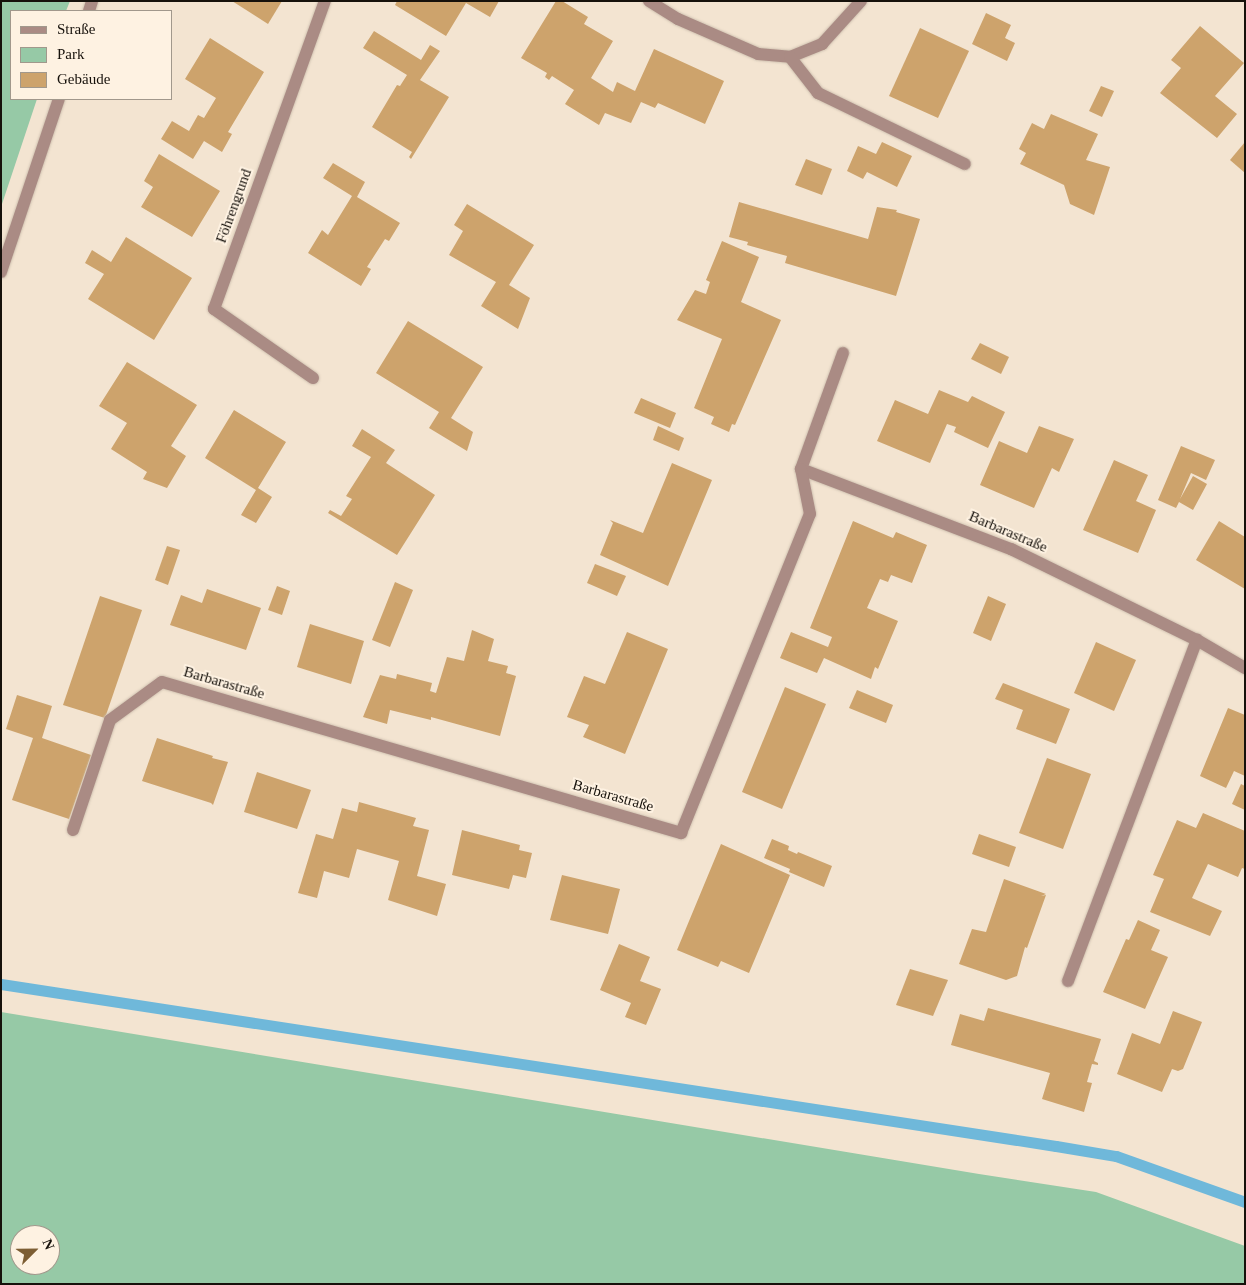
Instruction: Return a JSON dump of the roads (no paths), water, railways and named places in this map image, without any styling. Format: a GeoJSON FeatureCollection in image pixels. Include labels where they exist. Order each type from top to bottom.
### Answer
{"type":"FeatureCollection","features":[{"type":"Feature","properties":{"kind":"street","name":"Föhrengrund"},"geometry":{"type":"LineString","coordinates":[[313,378],[214,309],[325,1]]}},
{"type":"Feature","properties":{"kind":"street"},"geometry":{"type":"LineString","coordinates":[[649,1],[678,19],[758,54],[790,57],[822,44],[861,1]]}},
{"type":"Feature","properties":{"kind":"street"},"geometry":{"type":"LineString","coordinates":[[790,57],[818,93],[965,164]]}},
{"type":"Feature","properties":{"kind":"street"},"geometry":{"type":"LineString","coordinates":[[1,272],[59,100]]}},
{"type":"Feature","properties":{"kind":"street"},"geometry":{"type":"LineString","coordinates":[[801,469],[842,353]]}},
{"type":"Feature","properties":{"kind":"street","name":"Barbarastraße"},"geometry":{"type":"LineString","coordinates":[[801,469],[1011,549],[1197,640],[1245,668]]}},
{"type":"Feature","properties":{"kind":"street","name":"Barbarastraße"},"geometry":{"type":"LineString","coordinates":[[72,830],[110,720],[162,682],[681,833],[810,514],[801,469]]}},
{"type":"Feature","properties":{"kind":"street"},"geometry":{"type":"LineString","coordinates":[[1068,980],[1197,640]]}},
{"type":"Feature","properties":{"kind":"waterway"},"geometry":{"type":"LineString","coordinates":[[1,984],[1116,1156],[1245,1202]]}}]}
